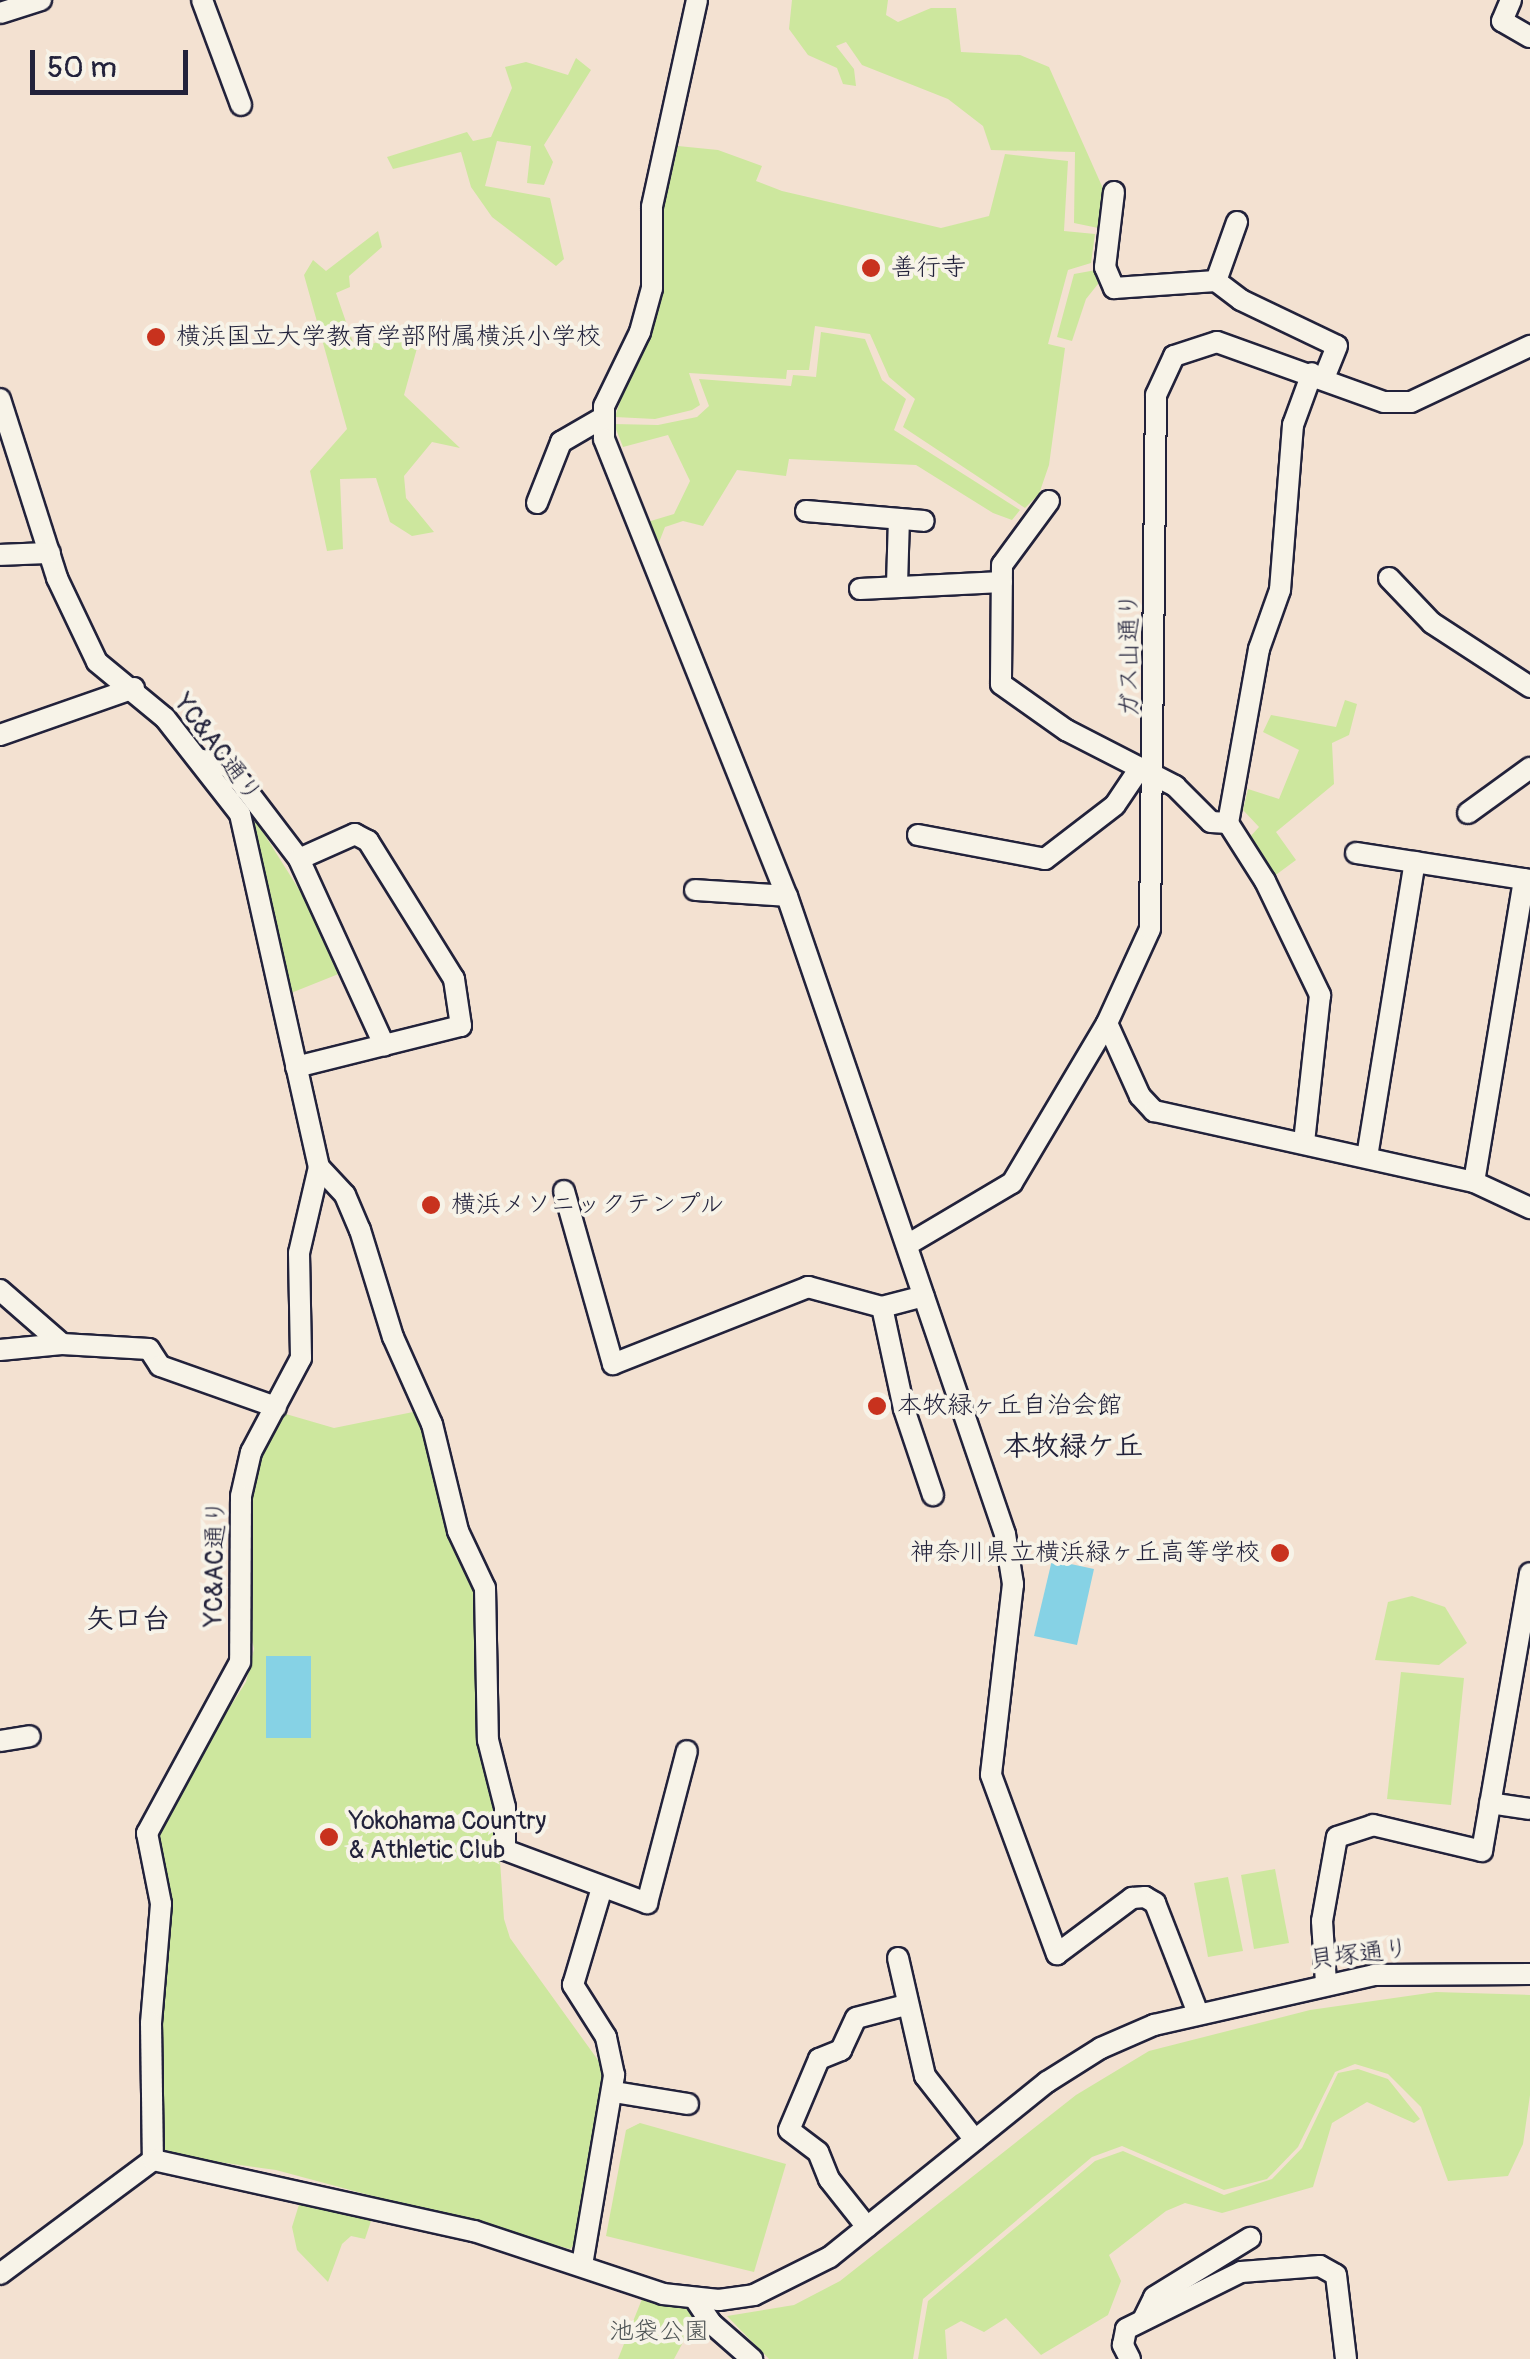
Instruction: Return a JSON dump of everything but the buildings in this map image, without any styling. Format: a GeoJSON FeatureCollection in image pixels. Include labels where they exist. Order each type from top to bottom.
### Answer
{"type":"FeatureCollection","features":[{"type":"Feature","properties":{"kind":"street"},"geometry":{"type":"LineString","coordinates":[[0,13],[40,0]]}},
{"type":"Feature","properties":{"kind":"street"},"geometry":{"type":"LineString","coordinates":[[202,0],[241,105]]}},
{"type":"Feature","properties":{"kind":"street"},"geometry":{"type":"LineString","coordinates":[[696,0],[654,189],[652,288],[602,418],[626,506],[787,896],[1010,1555],[1013,1584],[990,1775],[1057,1954],[1132,1898],[1144,1897],[1156,1903],[1197,2012]]}},
{"type":"Feature","properties":{"kind":"street"},"geometry":{"type":"LineString","coordinates":[[1512,0],[1502,22],[1530,37]]}},
{"type":"Feature","properties":{"kind":"street"},"geometry":{"type":"LineString","coordinates":[[1114,192],[1104,267],[1114,288],[1216,280],[1240,300],[1337,346],[1292,426],[1280,590],[1258,648],[1228,823],[1266,881],[1320,996],[1304,1142]]}},
{"type":"Feature","properties":{"kind":"street"},"geometry":{"type":"LineString","coordinates":[[1216,280],[1237,222]]}},
{"type":"Feature","properties":{"kind":"street","name":"ガス山通り"},"geometry":{"type":"LineString","coordinates":[[907,1245],[1012,1183],[1107,1023],[1150,929],[1148,772],[1156,395],[1166,370],[1192,346],[1217,342],[1384,402],[1410,402],[1530,346]]}},
{"type":"Feature","properties":{"kind":"street","name":"YC&AC通り"},"geometry":{"type":"LineString","coordinates":[[0,399],[50,553],[97,662],[134,688],[198,759],[240,814],[319,1167],[299,1253],[301,1358],[251,1452],[241,1496],[240,1662],[147,1833],[161,1904],[151,2023],[153,2160]]}},
{"type":"Feature","properties":{"kind":"street"},"geometry":{"type":"LineString","coordinates":[[537,503],[561,442],[602,418]]}},
{"type":"Feature","properties":{"kind":"street"},"geometry":{"type":"LineString","coordinates":[[1049,500],[1013,544],[1002,582],[1001,684],[1066,730],[1148,772],[1211,822],[1228,823]]}},
{"type":"Feature","properties":{"kind":"street"},"geometry":{"type":"LineString","coordinates":[[806,512],[924,520]]}},
{"type":"Feature","properties":{"kind":"street"},"geometry":{"type":"LineString","coordinates":[[897,585],[899,519]]}},
{"type":"Feature","properties":{"kind":"street"},"geometry":{"type":"LineString","coordinates":[[0,555],[50,553]]}},
{"type":"Feature","properties":{"kind":"street"},"geometry":{"type":"LineString","coordinates":[[1389,578],[1432,623],[1530,688]]}},
{"type":"Feature","properties":{"kind":"street"},"geometry":{"type":"LineString","coordinates":[[860,589],[1002,582]]}},
{"type":"Feature","properties":{"kind":"street"},"geometry":{"type":"LineString","coordinates":[[0,735],[134,688]]}},
{"type":"Feature","properties":{"kind":"street"},"geometry":{"type":"LineString","coordinates":[[198,759],[229,768],[299,860],[384,1045]]}},
{"type":"Feature","properties":{"kind":"street"},"geometry":{"type":"LineString","coordinates":[[1468,812],[1530,768]]}},
{"type":"Feature","properties":{"kind":"street"},"geometry":{"type":"LineString","coordinates":[[918,834],[1045,860],[1114,805],[1148,772]]}},
{"type":"Feature","properties":{"kind":"street"},"geometry":{"type":"LineString","coordinates":[[296,1068],[461,1026],[454,979],[368,840],[355,834],[299,860]]}},
{"type":"Feature","properties":{"kind":"street"},"geometry":{"type":"LineString","coordinates":[[1356,853],[1527,880],[1474,1182]]}},
{"type":"Feature","properties":{"kind":"street"},"geometry":{"type":"LineString","coordinates":[[1367,1157],[1415,862]]}},
{"type":"Feature","properties":{"kind":"street"},"geometry":{"type":"LineString","coordinates":[[695,890],[787,896]]}},
{"type":"Feature","properties":{"kind":"street"},"geometry":{"type":"LineString","coordinates":[[1107,1023],[1140,1096],[1154,1111],[1474,1182],[1530,1208]]}},
{"type":"Feature","properties":{"kind":"street"},"geometry":{"type":"LineString","coordinates":[[319,1167],[345,1195],[360,1230],[392,1337],[432,1424],[458,1531],[485,1588],[488,1740],[505,1807],[505,1850],[646,1903],[686,1751]]}},
{"type":"Feature","properties":{"kind":"street"},"geometry":{"type":"LineString","coordinates":[[564,1191],[613,1364],[808,1288],[882,1307],[924,1296]]}},
{"type":"Feature","properties":{"kind":"street"},"geometry":{"type":"LineString","coordinates":[[0,1290],[62,1344]]}},
{"type":"Feature","properties":{"kind":"street"},"geometry":{"type":"LineString","coordinates":[[882,1307],[904,1409],[933,1495]]}},
{"type":"Feature","properties":{"kind":"street"},"geometry":{"type":"LineString","coordinates":[[0,1350],[62,1344],[149,1349],[160,1366],[276,1407]]}},
{"type":"Feature","properties":{"kind":"street"},"geometry":{"type":"LineString","coordinates":[[1326,1983],[1322,1921],[1337,1837],[1373,1825],[1482,1851],[1530,1573]]}},
{"type":"Feature","properties":{"kind":"street"},"geometry":{"type":"LineString","coordinates":[[0,1742],[30,1736]]}},
{"type":"Feature","properties":{"kind":"street"},"geometry":{"type":"LineString","coordinates":[[1490,1803],[1530,1809]]}},
{"type":"Feature","properties":{"kind":"street"},"geometry":{"type":"LineString","coordinates":[[582,2265],[614,2092],[606,2036],[573,1985],[602,1888]]}},
{"type":"Feature","properties":{"kind":"street"},"geometry":{"type":"LineString","coordinates":[[898,1958],[925,2076],[975,2140]]}},
{"type":"Feature","properties":{"kind":"street","name":"貝塚通り"},"geometry":{"type":"LineString","coordinates":[[696,2299],[754,2295],[786,2284],[867,2227],[975,2140],[1100,2048],[1197,2012],[1326,1983],[1432,1972],[1530,1974]]}},
{"type":"Feature","properties":{"kind":"street"},"geometry":{"type":"LineString","coordinates":[[867,2227],[829,2179],[818,2152],[789,2130],[820,2059],[840,2050],[856,2018],[906,2006]]}},
{"type":"Feature","properties":{"kind":"street"},"geometry":{"type":"LineString","coordinates":[[614,2092],[688,2104]]}},
{"type":"Feature","properties":{"kind":"street"},"geometry":{"type":"LineString","coordinates":[[0,2274],[153,2160],[474,2231],[696,2299],[711,2323],[752,2359]]}},
{"type":"Feature","properties":{"kind":"street"},"geometry":{"type":"LineString","coordinates":[[1143,2320],[1154,2297],[1250,2238]]}},
{"type":"Feature","properties":{"kind":"street"},"geometry":{"type":"LineString","coordinates":[[1130,2359],[1126,2329],[1241,2272],[1320,2266],[1336,2276],[1346,2359]]}},
{"type":"Feature","properties":{"kind":"green space"},"geometry":{"type":"Polygon","coordinates":[[[792,0],[888,0],[886,15],[898,22],[931,8],[956,8],[961,52],[1020,55],[1049,67],[1105,193],[1103,229],[1074,223],[1075,152],[991,150],[983,126],[948,99],[862,65],[846,42],[836,46],[854,69],[856,86],[843,84],[837,68],[808,55],[789,29],[792,0]]]}},
{"type":"Feature","properties":{"kind":"green space"},"geometry":{"type":"Polygon","coordinates":[[[576,58],[591,70],[544,145],[553,162],[544,185],[527,183],[531,146],[497,141],[485,186],[550,198],[564,259],[556,266],[492,217],[471,187],[461,152],[393,169],[387,157],[467,132],[473,141],[491,137],[512,88],[505,67],[526,62],[568,75],[576,58]]]}},
{"type":"Feature","properties":{"kind":"green space","name":"善行寺"},"geometry":{"type":"Polygon","coordinates":[[[678,146],[718,150],[762,166],[756,181],[782,191],[941,228],[989,216],[1005,154],[1068,161],[1064,231],[1095,234],[1091,263],[1068,270],[1048,344],[1065,348],[1049,465],[1039,494],[1025,508],[903,427],[915,399],[889,377],[870,334],[815,326],[809,370],[787,370],[786,379],[689,373],[700,405],[692,410],[655,419],[615,417],[663,269],[661,218],[678,146]]]}},
{"type":"Feature","properties":{"kind":"green space"},"geometry":{"type":"Polygon","coordinates":[[[378,231],[382,247],[349,276],[350,287],[336,293],[355,348],[379,342],[377,328],[386,323],[419,341],[404,395],[460,448],[432,442],[404,476],[406,498],[434,532],[412,536],[390,522],[376,478],[340,479],[343,549],[327,551],[310,471],[347,429],[304,275],[313,260],[326,271],[378,231]]]}},
{"type":"Feature","properties":{"kind":"green space"},"geometry":{"type":"Polygon","coordinates":[[[1096,270],[1102,279],[1086,299],[1072,341],[1057,337],[1074,274],[1096,270]]]}},
{"type":"Feature","properties":{"kind":"green space"},"geometry":{"type":"Polygon","coordinates":[[[821,332],[865,339],[882,380],[906,399],[894,430],[1020,510],[1012,520],[993,513],[916,465],[789,459],[786,476],[737,470],[703,526],[683,521],[665,527],[656,550],[644,523],[674,514],[690,481],[668,435],[623,447],[614,424],[658,425],[697,417],[709,406],[699,379],[791,386],[793,375],[816,377],[821,332]]]}},
{"type":"Feature","properties":{"kind":"green space"},"geometry":{"type":"Polygon","coordinates":[[[1345,700],[1357,704],[1349,735],[1332,743],[1334,784],[1276,832],[1296,860],[1273,877],[1249,838],[1259,827],[1243,810],[1248,789],[1279,799],[1299,750],[1263,732],[1271,715],[1336,727],[1345,700]]]}},
{"type":"Feature","properties":{"kind":"green space"},"geometry":{"type":"Polygon","coordinates":[[[241,797],[310,907],[341,973],[286,995],[241,797]]]}},
{"type":"Feature","properties":{"kind":"green space","name":"Yokohama Country & Athletic Club"},"geometry":{"type":"Polygon","coordinates":[[[418,1411],[450,1533],[482,1600],[504,1919],[510,1938],[608,2074],[581,2236],[570,2249],[276,2170],[168,2155],[160,2145],[157,1820],[246,1682],[254,1649],[248,1621],[249,1486],[256,1460],[279,1412],[334,1428],[418,1411]]]}},
{"type":"Feature","properties":{"kind":"green space"},"geometry":{"type":"Polygon","coordinates":[[[1412,1596],[1445,1607],[1467,1643],[1439,1665],[1375,1660],[1388,1602],[1412,1596]]]}},
{"type":"Feature","properties":{"kind":"green space"},"geometry":{"type":"Polygon","coordinates":[[[1401,1672],[1464,1678],[1451,1805],[1387,1799],[1401,1672]]]}},
{"type":"Feature","properties":{"kind":"green space"},"geometry":{"type":"Polygon","coordinates":[[[1275,1869],[1289,1943],[1254,1949],[1241,1875],[1275,1869]]]}},
{"type":"Feature","properties":{"kind":"green space"},"geometry":{"type":"Polygon","coordinates":[[[1228,1877],[1243,1951],[1208,1957],[1194,1883],[1228,1877]]]}},
{"type":"Feature","properties":{"kind":"green space"},"geometry":{"type":"Polygon","coordinates":[[[1436,1992],[1530,1995],[1530,2095],[1523,2144],[1508,2176],[1448,2181],[1421,2107],[1388,2074],[1355,2064],[1335,2072],[1298,2147],[1267,2179],[1224,2190],[1122,2146],[1092,2157],[923,2299],[913,2359],[769,2359],[727,2316],[794,2305],[840,2281],[1076,2095],[1149,2051],[1310,2010],[1436,1992]]]}},
{"type":"Feature","properties":{"kind":"green space"},"geometry":{"type":"Polygon","coordinates":[[[1358,2069],[1388,2079],[1420,2119],[1414,2123],[1367,2102],[1332,2123],[1313,2187],[1222,2213],[1185,2203],[1166,2211],[1109,2255],[1121,2281],[1108,2315],[1041,2355],[1006,2318],[984,2332],[961,2321],[945,2330],[947,2359],[918,2359],[928,2301],[1095,2161],[1123,2151],[1224,2195],[1272,2179],[1302,2148],[1338,2073],[1358,2069]]]}},
{"type":"Feature","properties":{"kind":"green space"},"geometry":{"type":"Polygon","coordinates":[[[640,2123],[786,2164],[754,2272],[606,2236],[626,2130],[640,2123]]]}},
{"type":"Feature","properties":{"kind":"green space"},"geometry":{"type":"Polygon","coordinates":[[[302,2195],[372,2218],[365,2239],[351,2236],[342,2244],[328,2282],[297,2250],[292,2227],[302,2195]]]}},
{"type":"Feature","properties":{"kind":"green space","name":"池袋公園"},"geometry":{"type":"Polygon","coordinates":[[[642,2299],[692,2307],[695,2320],[674,2359],[618,2359],[642,2299]]]}},
{"type":"Feature","properties":{"kind":"water"},"geometry":{"type":"Polygon","coordinates":[[[1052,1560],[1094,1569],[1077,1645],[1034,1636],[1052,1560]]]}},
{"type":"Feature","properties":{"kind":"water"},"geometry":{"type":"Polygon","coordinates":[[[266,1656],[311,1656],[311,1738],[266,1738],[266,1656]]]}},
{"type":"Feature","properties":{"kind":"place","name":"善行寺"},"geometry":{"type":"Point","coordinates":[871,268]}},
{"type":"Feature","properties":{"kind":"place","name":"横浜国立大学教育学部附属横浜小学校"},"geometry":{"type":"Point","coordinates":[156,337]}},
{"type":"Feature","properties":{"kind":"place","name":"横浜メソニックテンプル"},"geometry":{"type":"Point","coordinates":[431,1205]}},
{"type":"Feature","properties":{"kind":"place","name":"本牧緑ヶ丘自治会館"},"geometry":{"type":"Point","coordinates":[877,1406]}},
{"type":"Feature","properties":{"kind":"place","name":"神奈川県立横浜緑ヶ丘高等学校"},"geometry":{"type":"Point","coordinates":[1280,1553]}},
{"type":"Feature","properties":{"kind":"place","name":"Yokohama Country & Athletic Club"},"geometry":{"type":"Point","coordinates":[329,1837]}},
{"type":"Feature","properties":{"kind":"district","name":"本牧緑ケ丘"},"geometry":{"type":"Point","coordinates":[1073,1447]}},
{"type":"Feature","properties":{"kind":"district","name":"矢口台"},"geometry":{"type":"Point","coordinates":[128,1620]}}]}
